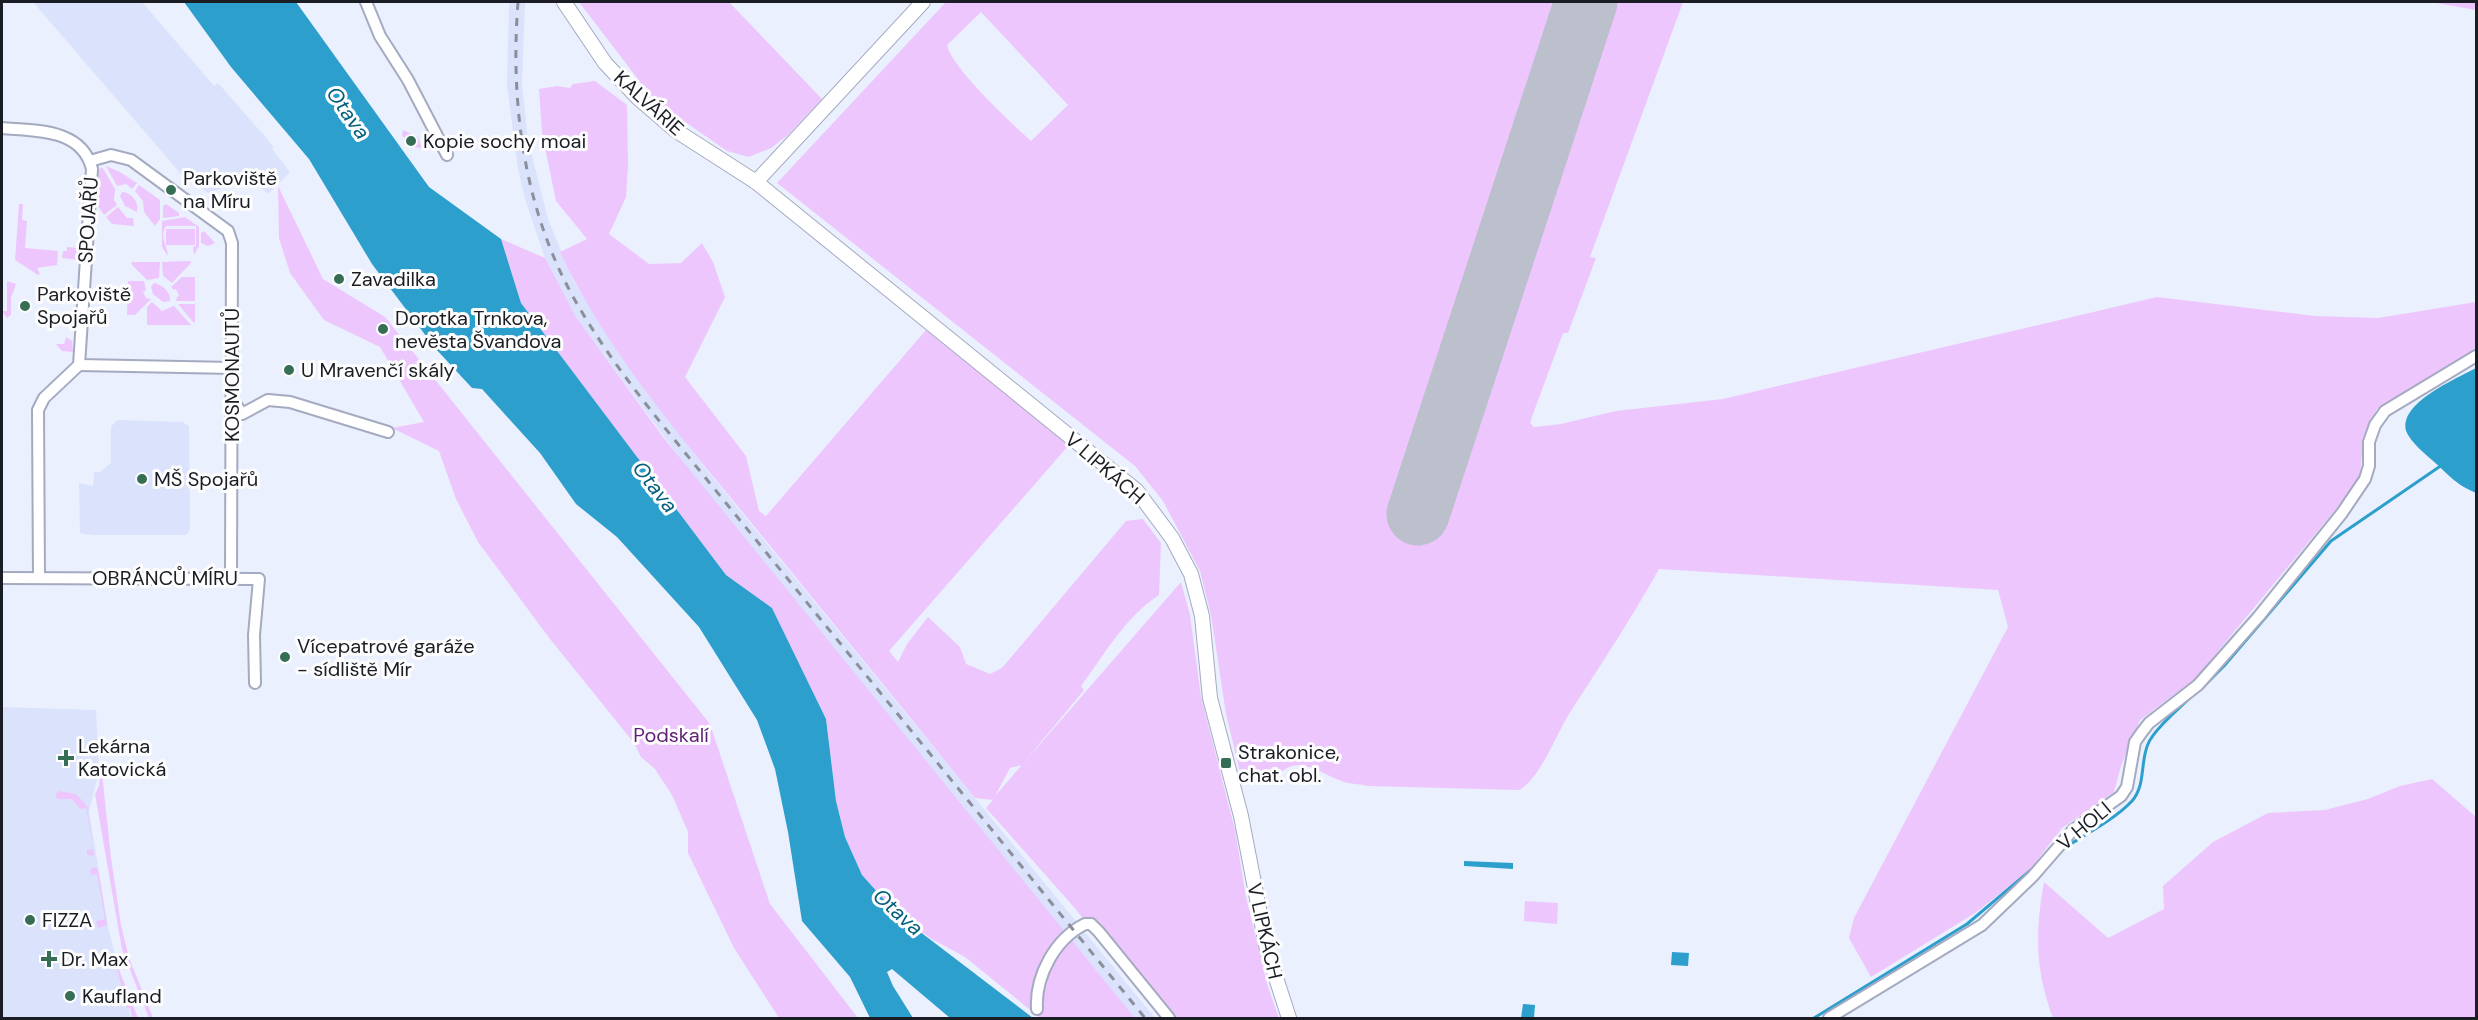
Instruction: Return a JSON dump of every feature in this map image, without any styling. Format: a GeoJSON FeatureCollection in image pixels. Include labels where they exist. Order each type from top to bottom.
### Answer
{"type":"FeatureCollection","features":[{"type":"Feature","properties":{"kind":"street"},"geometry":{"type":"LineString","coordinates":[[366,2],[380,36],[408,80],[447,155]]}},
{"type":"Feature","properties":{"kind":"street","name":"KALVÁRIE"},"geometry":{"type":"LineString","coordinates":[[564,2],[605,63],[638,98],[675,130],[756,182]]}},
{"type":"Feature","properties":{"kind":"street"},"geometry":{"type":"LineString","coordinates":[[756,182],[923,2]]}},
{"type":"Feature","properties":{"kind":"street","name":"SPOJAŘŮ"},"geometry":{"type":"LineString","coordinates":[[2,128],[58,134],[77,143],[90,161],[92,178],[79,365]]}},
{"type":"Feature","properties":{"kind":"street","name":"KOSMONAUTŮ"},"geometry":{"type":"LineString","coordinates":[[90,161],[111,155],[131,160],[228,231],[232,243],[231,578]]}},
{"type":"Feature","properties":{"kind":"street","name":"V LIPKÁCH"},"geometry":{"type":"LineString","coordinates":[[756,182],[1137,491],[1172,538],[1191,574],[1202,616],[1210,698],[1240,816],[1267,950],[1289,1018]]}},
{"type":"Feature","properties":{"kind":"street","name":"V HOLI"},"geometry":{"type":"LineString","coordinates":[[1829,1018],[1982,925],[2033,876],[2073,830],[2121,796],[2127,787],[2135,742],[2149,723],[2198,685],[2259,616],[2342,513],[2365,479],[2369,466],[2369,442],[2375,425],[2385,411],[2444,378],[2476,356]]}},
{"type":"Feature","properties":{"kind":"street"},"geometry":{"type":"LineString","coordinates":[[39,578],[38,410],[44,398],[79,365],[232,368]]}},
{"type":"Feature","properties":{"kind":"street"},"geometry":{"type":"LineString","coordinates":[[232,400],[242,414],[268,400],[290,402],[388,432]]}},
{"type":"Feature","properties":{"kind":"street","name":"OBRÁNCŮ MÍRU"},"geometry":{"type":"LineString","coordinates":[[2,578],[259,579],[254,634],[255,683]]}},
{"type":"Feature","properties":{"kind":"street"},"geometry":{"type":"LineString","coordinates":[[1037,1009],[1036,991],[1059,943],[1085,924],[1091,924],[1169,1018]]}},
{"type":"Feature","properties":{"kind":"shaded area"},"geometry":{"type":"Polygon","coordinates":[[[33,2],[142,2],[214,86],[218,83],[268,140],[274,148],[272,149],[290,172],[268,194],[256,184],[245,181],[208,193],[181,174],[33,2]]]}},
{"type":"Feature","properties":{"kind":"shaded area"},"geometry":{"type":"Polygon","coordinates":[[[509,2],[525,2],[522,84],[528,140],[548,219],[574,282],[614,346],[705,468],[1155,1018],[1135,1018],[694,477],[576,317],[545,258],[525,199],[518,169],[507,85],[509,2]]]}},
{"type":"Feature","properties":{"kind":"shaded area","name":"MŠ Spojařů"},"geometry":{"type":"Polygon","coordinates":[[[117,420],[182,422],[189,426],[190,529],[186,535],[80,533],[79,483],[93,486],[94,472],[100,472],[111,463],[111,427],[117,420]]]}},
{"type":"Feature","properties":{"kind":"shaded area"},"geometry":{"type":"Polygon","coordinates":[[[2,707],[96,710],[99,772],[89,811],[108,927],[131,1018],[3,1018],[2,707]]]}},
{"type":"Feature","properties":{"kind":"green space"},"geometry":{"type":"Polygon","coordinates":[[[579,2],[729,2],[822,99],[788,135],[771,148],[749,157],[727,151],[665,108],[647,91],[579,2]]]}},
{"type":"Feature","properties":{"kind":"green space"},"geometry":{"type":"Polygon","coordinates":[[[946,2],[1683,2],[1590,257],[1596,258],[1568,333],[1563,333],[1533,414],[1530,423],[1534,427],[1561,424],[1616,411],[1723,399],[2157,297],[2315,316],[2378,318],[2476,302],[2476,352],[2377,409],[2363,437],[2360,480],[2195,679],[2140,720],[2121,766],[2114,792],[2062,828],[2029,871],[1975,913],[1871,977],[1849,938],[1854,918],[2008,627],[1998,590],[1659,569],[1569,714],[1541,767],[1519,790],[1368,786],[1344,782],[1312,768],[1297,765],[1281,772],[1264,772],[1248,780],[1242,780],[1226,714],[1211,615],[1200,571],[1163,501],[1135,466],[777,183],[946,2]],[[981,12],[947,45],[951,55],[970,81],[1031,141],[1068,105],[981,12]]]}},
{"type":"Feature","properties":{"kind":"green space"},"geometry":{"type":"Polygon","coordinates":[[[2431,2],[2476,2],[2476,10],[2431,2]]]}},
{"type":"Feature","properties":{"kind":"green space"},"geometry":{"type":"Polygon","coordinates":[[[595,81],[627,105],[626,197],[609,234],[649,264],[681,263],[702,243],[713,262],[725,297],[685,377],[746,456],[759,511],[766,516],[926,330],[1069,445],[889,651],[898,662],[907,644],[928,617],[960,647],[966,664],[990,674],[1002,668],[1126,521],[1143,519],[1161,543],[1159,595],[1136,614],[1116,637],[1081,686],[1084,690],[1023,764],[1181,582],[1190,615],[1201,697],[1235,830],[1246,897],[1268,987],[1279,1018],[1164,1018],[1073,906],[986,808],[993,800],[975,798],[648,395],[600,325],[560,252],[587,239],[556,201],[542,133],[539,89],[557,86],[570,88],[573,84],[595,81]],[[1022,765],[1010,768],[995,796],[1022,765]]]}},
{"type":"Feature","properties":{"kind":"green space"},"geometry":{"type":"Polygon","coordinates":[[[403,130],[418,137],[422,148],[410,147],[402,135],[403,130]]]}},
{"type":"Feature","properties":{"kind":"green space"},"geometry":{"type":"Polygon","coordinates":[[[106,166],[137,183],[132,189],[126,184],[117,186],[106,166]]]}},
{"type":"Feature","properties":{"kind":"green space"},"geometry":{"type":"Polygon","coordinates":[[[102,167],[115,189],[114,200],[117,205],[104,215],[97,205],[98,171],[102,167]]]}},
{"type":"Feature","properties":{"kind":"green space"},"geometry":{"type":"Polygon","coordinates":[[[139,185],[160,200],[160,219],[155,226],[144,212],[143,201],[135,191],[139,185]]]}},
{"type":"Feature","properties":{"kind":"green space","name":"Podskalí"},"geometry":{"type":"Polygon","coordinates":[[[278,186],[323,279],[385,317],[710,724],[770,904],[858,1018],[779,1018],[734,948],[688,853],[688,832],[672,795],[655,769],[641,757],[634,743],[550,639],[478,542],[456,499],[439,451],[392,428],[424,422],[380,347],[324,320],[290,273],[279,238],[278,186]]]}},
{"type":"Feature","properties":{"kind":"green space"},"geometry":{"type":"Polygon","coordinates":[[[122,192],[134,199],[137,212],[125,206],[120,196],[122,192]]]}},
{"type":"Feature","properties":{"kind":"green space"},"geometry":{"type":"Polygon","coordinates":[[[19,204],[23,204],[22,220],[27,221],[25,248],[58,251],[57,265],[37,268],[40,274],[38,275],[15,260],[19,204]]]}},
{"type":"Feature","properties":{"kind":"green space"},"geometry":{"type":"Polygon","coordinates":[[[166,204],[179,213],[179,216],[163,218],[163,206],[166,204]]]}},
{"type":"Feature","properties":{"kind":"green space"},"geometry":{"type":"Polygon","coordinates":[[[118,207],[127,218],[133,218],[134,226],[112,224],[106,217],[118,207]]]}},
{"type":"Feature","properties":{"kind":"green space"},"geometry":{"type":"Polygon","coordinates":[[[185,217],[199,227],[199,246],[194,255],[196,226],[166,226],[163,234],[168,256],[162,247],[162,221],[185,217]]]}},
{"type":"Feature","properties":{"kind":"green space"},"geometry":{"type":"Polygon","coordinates":[[[166,229],[195,229],[195,245],[166,245],[166,229]]]}},
{"type":"Feature","properties":{"kind":"green space"},"geometry":{"type":"Polygon","coordinates":[[[204,231],[215,243],[208,246],[201,243],[201,233],[204,231]]]}},
{"type":"Feature","properties":{"kind":"green space"},"geometry":{"type":"Polygon","coordinates":[[[501,239],[545,258],[576,317],[663,437],[1135,1018],[1040,1018],[965,957],[930,938],[898,915],[862,875],[845,837],[836,801],[826,719],[772,608],[726,575],[521,303],[501,239]]]}},
{"type":"Feature","properties":{"kind":"green space"},"geometry":{"type":"Polygon","coordinates":[[[67,247],[80,248],[79,260],[62,258],[63,251],[67,251],[67,247]]]}},
{"type":"Feature","properties":{"kind":"green space"},"geometry":{"type":"Polygon","coordinates":[[[190,261],[191,263],[172,283],[163,276],[162,262],[190,261]]]}},
{"type":"Feature","properties":{"kind":"green space"},"geometry":{"type":"Polygon","coordinates":[[[132,262],[160,262],[159,278],[147,280],[131,264],[132,262]]]}},
{"type":"Feature","properties":{"kind":"green space"},"geometry":{"type":"Polygon","coordinates":[[[182,277],[195,277],[195,301],[176,301],[179,296],[176,289],[171,287],[182,277]]]}},
{"type":"Feature","properties":{"kind":"green space"},"geometry":{"type":"Polygon","coordinates":[[[7,281],[16,284],[11,298],[11,315],[7,318],[2,311],[7,311],[7,281]]]}},
{"type":"Feature","properties":{"kind":"green space"},"geometry":{"type":"Polygon","coordinates":[[[128,281],[144,281],[146,290],[143,292],[146,298],[151,299],[135,315],[127,315],[128,281]]]}},
{"type":"Feature","properties":{"kind":"green space"},"geometry":{"type":"Polygon","coordinates":[[[154,283],[166,289],[170,301],[163,302],[153,294],[151,287],[154,283]]]}},
{"type":"Feature","properties":{"kind":"green space"},"geometry":{"type":"Polygon","coordinates":[[[152,302],[162,311],[174,306],[191,325],[147,325],[147,307],[152,302]]]}},
{"type":"Feature","properties":{"kind":"green space"},"geometry":{"type":"Polygon","coordinates":[[[178,304],[195,304],[195,322],[193,322],[178,304]]]}},
{"type":"Feature","properties":{"kind":"green space"},"geometry":{"type":"Polygon","coordinates":[[[66,337],[72,341],[73,352],[62,351],[56,344],[64,344],[66,337]]]}},
{"type":"Feature","properties":{"kind":"green space"},"geometry":{"type":"Polygon","coordinates":[[[100,773],[102,773],[121,925],[129,958],[153,1018],[149,1018],[122,949],[95,794],[99,786],[100,773]]]}},
{"type":"Feature","properties":{"kind":"green space"},"geometry":{"type":"Polygon","coordinates":[[[2432,779],[2476,817],[2476,1018],[2053,1018],[2043,984],[2038,951],[2039,918],[2044,882],[2108,938],[2164,909],[2163,886],[2213,842],[2268,813],[2325,810],[2368,799],[2400,786],[2432,779]]]}},
{"type":"Feature","properties":{"kind":"green space"},"geometry":{"type":"Polygon","coordinates":[[[59,791],[76,794],[87,806],[94,856],[87,855],[87,850],[93,849],[86,808],[80,809],[72,799],[57,799],[55,795],[59,791]]]}},
{"type":"Feature","properties":{"kind":"green space"},"geometry":{"type":"Polygon","coordinates":[[[93,867],[98,869],[107,925],[98,928],[96,921],[105,919],[97,874],[91,875],[90,871],[93,867]]]}},
{"type":"Feature","properties":{"kind":"green space"},"geometry":{"type":"Polygon","coordinates":[[[1525,901],[1558,903],[1557,924],[1524,921],[1525,901]]]}},
{"type":"Feature","properties":{"kind":"green space"},"geometry":{"type":"Polygon","coordinates":[[[114,957],[138,1018],[132,1018],[130,1008],[127,1009],[114,957]]]}},
{"type":"Feature","properties":{"kind":"water","name":"Otava"},"geometry":{"type":"Polygon","coordinates":[[[184,2],[296,2],[429,187],[501,239],[521,303],[726,575],[772,608],[826,719],[836,801],[845,837],[862,875],[898,915],[1033,1018],[950,1018],[892,969],[887,972],[893,986],[913,1018],[870,1018],[850,977],[802,921],[775,769],[757,720],[699,627],[617,537],[576,504],[540,453],[482,389],[472,388],[435,348],[372,264],[309,159],[231,67],[184,2]]]}},
{"type":"Feature","properties":{"kind":"water"},"geometry":{"type":"Polygon","coordinates":[[[2476,368],[2476,493],[2457,483],[2418,448],[2407,433],[2406,422],[2410,412],[2430,393],[2476,368]]]}},
{"type":"Feature","properties":{"kind":"water"},"geometry":{"type":"Polygon","coordinates":[[[1464,861],[1513,863],[1513,869],[1464,866],[1464,861]]]}},
{"type":"Feature","properties":{"kind":"water"},"geometry":{"type":"Polygon","coordinates":[[[1672,952],[1689,953],[1688,966],[1671,965],[1672,952]]]}},
{"type":"Feature","properties":{"kind":"water"},"geometry":{"type":"Polygon","coordinates":[[[1523,1004],[1535,1005],[1534,1018],[1521,1018],[1523,1004]]]}},
{"type":"Feature","properties":{"kind":"waterway"},"geometry":{"type":"LineString","coordinates":[[2207,683],[2331,541],[2442,465]]}},
{"type":"Feature","properties":{"kind":"waterway"},"geometry":{"type":"LineString","coordinates":[[2064,848],[2108,821],[2132,801],[2139,788],[2146,751],[2151,738],[2162,724],[2195,693]]}},
{"type":"Feature","properties":{"kind":"waterway"},"geometry":{"type":"LineString","coordinates":[[1814,1018],[1967,924],[2038,864]]}},
{"type":"Feature","properties":{"kind":"runway"},"geometry":{"type":"LineString","coordinates":[[1418,514],[1586,2]]}},
{"type":"Feature","properties":{"kind":"railway"},"geometry":{"type":"LineString","coordinates":[[518,2],[516,80],[524,156],[544,231],[558,267],[586,319],[656,417],[1145,1018]]}},
{"type":"Feature","properties":{"kind":"place","name":"Kopie sochy moai"},"geometry":{"type":"Point","coordinates":[411,141]}},
{"type":"Feature","properties":{"kind":"place","name":"Parkoviště na Míru"},"geometry":{"type":"Point","coordinates":[171,190]}},
{"type":"Feature","properties":{"kind":"place","name":"Zavadilka"},"geometry":{"type":"Point","coordinates":[339,279]}},
{"type":"Feature","properties":{"kind":"place","name":"Parkoviště Spojařů"},"geometry":{"type":"Point","coordinates":[25,306]}},
{"type":"Feature","properties":{"kind":"place","name":"Dorotka Trnkova, nevěsta Švandova"},"geometry":{"type":"Point","coordinates":[383,329]}},
{"type":"Feature","properties":{"kind":"place","name":"U Mravenčí skály"},"geometry":{"type":"Point","coordinates":[289,370]}},
{"type":"Feature","properties":{"kind":"place","name":"MŠ Spojařů"},"geometry":{"type":"Point","coordinates":[142,479]}},
{"type":"Feature","properties":{"kind":"place","name":"Vícepatrové garáže - sídliště Mír"},"geometry":{"type":"Point","coordinates":[285,657]}},
{"type":"Feature","properties":{"kind":"place","name":"Lekárna Katovická"},"geometry":{"type":"Point","coordinates":[66,758]}},
{"type":"Feature","properties":{"kind":"place","name":"Strakonice, chat. obl."},"geometry":{"type":"Point","coordinates":[1226,763]}},
{"type":"Feature","properties":{"kind":"place","name":"FIZZA"},"geometry":{"type":"Point","coordinates":[30,920]}},
{"type":"Feature","properties":{"kind":"place","name":"Dr. Max"},"geometry":{"type":"Point","coordinates":[49,959]}},
{"type":"Feature","properties":{"kind":"place","name":"Kaufland"},"geometry":{"type":"Point","coordinates":[70,996]}}]}
